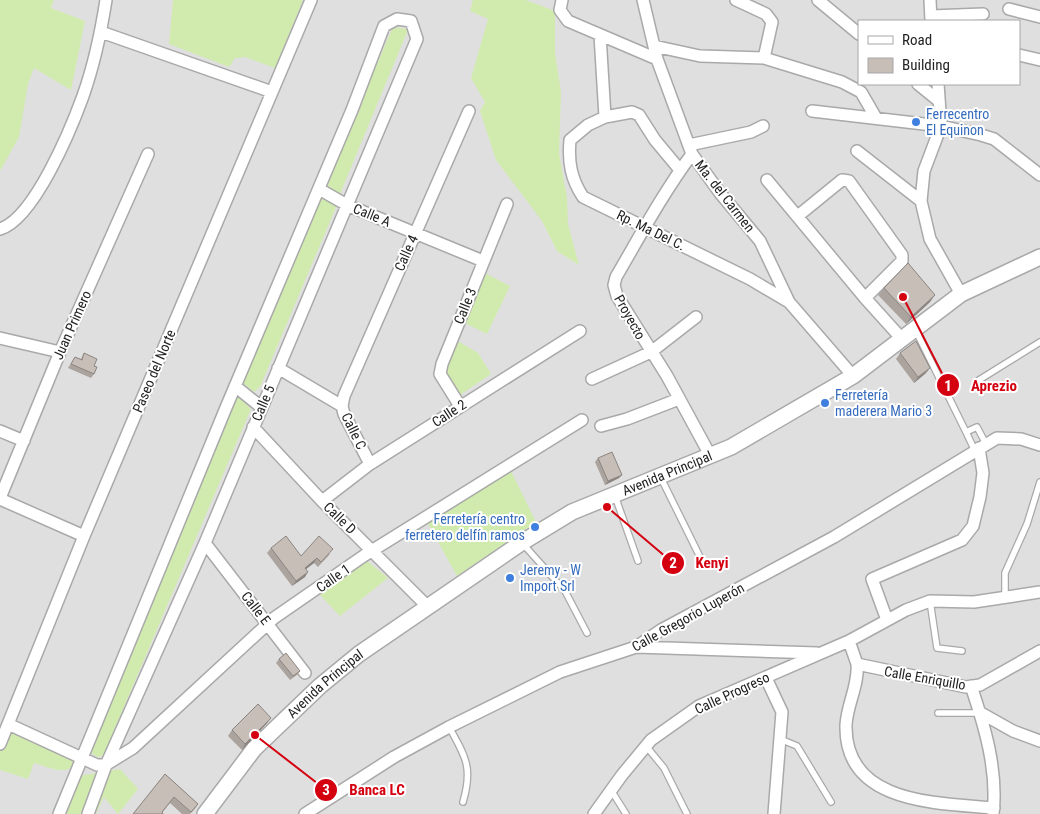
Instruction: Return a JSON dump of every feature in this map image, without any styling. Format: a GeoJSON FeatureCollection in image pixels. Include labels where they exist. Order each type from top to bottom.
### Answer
{"type":"FeatureCollection","features":[{"type":"Feature","properties":{"kind":"street"},"geometry":{"type":"LineString","coordinates":[[0,229],[24,213],[45,180],[83,96],[101,32],[106,0]]}},
{"type":"Feature","properties":{"kind":"street","name":"Paseo del Norte"},"geometry":{"type":"LineString","coordinates":[[0,744],[84,536],[311,0]]}},
{"type":"Feature","properties":{"kind":"street"},"geometry":{"type":"LineString","coordinates":[[562,0],[560,10],[568,21],[657,60]]}},
{"type":"Feature","properties":{"kind":"street","name":"Ma. del Carmen"},"geometry":{"type":"LineString","coordinates":[[643,0],[657,60],[690,150],[720,193],[760,241],[789,302]]}},
{"type":"Feature","properties":{"kind":"street"},"geometry":{"type":"LineString","coordinates":[[818,0],[858,33]]}},
{"type":"Feature","properties":{"kind":"street"},"geometry":{"type":"LineString","coordinates":[[930,0],[931,18],[983,14]]}},
{"type":"Feature","properties":{"kind":"street"},"geometry":{"type":"LineString","coordinates":[[739,1],[766,14],[772,22],[764,58]]}},
{"type":"Feature","properties":{"kind":"street"},"geometry":{"type":"LineString","coordinates":[[1009,9],[1040,17]]}},
{"type":"Feature","properties":{"kind":"street","name":"Calle 5"},"geometry":{"type":"LineString","coordinates":[[88,814],[106,764],[205,543],[417,39],[411,21],[397,19],[384,26],[319,188]]}},
{"type":"Feature","properties":{"kind":"street"},"geometry":{"type":"LineString","coordinates":[[101,32],[272,92]]}},
{"type":"Feature","properties":{"kind":"street"},"geometry":{"type":"LineString","coordinates":[[600,35],[605,118],[632,112],[639,115],[655,140],[680,170]]}},
{"type":"Feature","properties":{"kind":"street"},"geometry":{"type":"LineString","coordinates":[[654,46],[700,56],[764,58],[842,82],[856,88],[865,97],[876,118]]}},
{"type":"Feature","properties":{"kind":"street"},"geometry":{"type":"LineString","coordinates":[[1020,55],[1040,60]]}},
{"type":"Feature","properties":{"kind":"street"},"geometry":{"type":"LineString","coordinates":[[919,85],[939,101]]}},
{"type":"Feature","properties":{"kind":"street"},"geometry":{"type":"LineString","coordinates":[[938,85],[941,126],[924,171],[921,201],[930,239],[961,294]]}},
{"type":"Feature","properties":{"kind":"street","name":"Calle 4"},"geometry":{"type":"LineString","coordinates":[[343,401],[469,111]]}},
{"type":"Feature","properties":{"kind":"street"},"geometry":{"type":"LineString","coordinates":[[812,111],[941,126],[994,140],[1040,174]]}},
{"type":"Feature","properties":{"kind":"street","name":"Rp. Ma Del C."},"geometry":{"type":"LineString","coordinates":[[605,118],[588,125],[570,140],[569,154],[573,182],[583,197],[773,292],[789,302]]}},
{"type":"Feature","properties":{"kind":"street"},"geometry":{"type":"LineString","coordinates":[[690,150],[751,132],[764,126]]}},
{"type":"Feature","properties":{"kind":"street","name":"Proyecto"},"geometry":{"type":"LineString","coordinates":[[690,150],[616,277],[614,285],[617,296],[679,399],[710,455]]}},
{"type":"Feature","properties":{"kind":"street"},"geometry":{"type":"LineString","coordinates":[[857,151],[921,201]]}},
{"type":"Feature","properties":{"kind":"street","name":"Juan Primero"},"geometry":{"type":"LineString","coordinates":[[0,498],[60,352],[148,154]]}},
{"type":"Feature","properties":{"kind":"street"},"geometry":{"type":"LineString","coordinates":[[767,180],[799,215],[865,298],[902,339]]}},
{"type":"Feature","properties":{"kind":"street"},"geometry":{"type":"LineString","coordinates":[[799,215],[842,180],[849,181],[902,255],[902,261],[865,298]]}},
{"type":"Feature","properties":{"kind":"street"},"geometry":{"type":"LineString","coordinates":[[59,814],[235,386],[319,188]]}},
{"type":"Feature","properties":{"kind":"street","name":"Calle A"},"geometry":{"type":"LineString","coordinates":[[319,188],[347,205],[483,261]]}},
{"type":"Feature","properties":{"kind":"street","name":"Calle 3"},"geometry":{"type":"LineString","coordinates":[[460,406],[440,374],[442,364],[507,204]]}},
{"type":"Feature","properties":{"kind":"street","name":"Avenida Principal"},"geometry":{"type":"LineString","coordinates":[[204,814],[254,748],[320,686],[359,654],[521,543],[572,512],[731,446],[853,376],[961,294],[1037,260]]}},
{"type":"Feature","properties":{"kind":"street"},"geometry":{"type":"LineString","coordinates":[[789,302],[853,376]]}},
{"type":"Feature","properties":{"kind":"street"},"geometry":{"type":"LineString","coordinates":[[592,379],[651,352],[696,317]]}},
{"type":"Feature","properties":{"kind":"street","name":"Calle 2"},"geometry":{"type":"LineString","coordinates":[[322,501],[370,464],[580,331]]}},
{"type":"Feature","properties":{"kind":"street"},"geometry":{"type":"LineString","coordinates":[[0,338],[60,352]]}},
{"type":"Feature","properties":{"kind":"street"},"geometry":{"type":"LineString","coordinates":[[278,368],[343,401]]}},
{"type":"Feature","properties":{"kind":"street"},"geometry":{"type":"LineString","coordinates":[[235,386],[261,407]]}},
{"type":"Feature","properties":{"kind":"street"},"geometry":{"type":"LineString","coordinates":[[601,426],[627,419],[679,399]]}},
{"type":"Feature","properties":{"kind":"street","name":"Calle C"},"geometry":{"type":"LineString","coordinates":[[343,401],[344,414],[370,464]]}},
{"type":"Feature","properties":{"kind":"street","name":"Calle 1"},"geometry":{"type":"LineString","coordinates":[[106,764],[133,748],[269,624],[375,551],[582,420]]}},
{"type":"Feature","properties":{"kind":"street","name":"Calle D"},"geometry":{"type":"LineString","coordinates":[[253,427],[322,501],[375,551],[428,607]]}},
{"type":"Feature","properties":{"kind":"street"},"geometry":{"type":"LineString","coordinates":[[0,431],[24,441]]}},
{"type":"Feature","properties":{"kind":"street","name":"Calle Gregorio Luperón"},"geometry":{"type":"LineString","coordinates":[[306,814],[394,757],[449,728],[560,672],[636,647],[661,630],[834,537],[997,438],[1021,439],[1040,445]]}},
{"type":"Feature","properties":{"kind":"street"},"geometry":{"type":"LineString","coordinates":[[887,620],[872,579],[962,540],[973,526],[980,497],[983,473],[980,448]]}},
{"type":"Feature","properties":{"kind":"street"},"geometry":{"type":"LineString","coordinates":[[0,498],[84,536]]}},
{"type":"Feature","properties":{"kind":"street","name":"Calle E"},"geometry":{"type":"LineString","coordinates":[[205,543],[305,673]]}},
{"type":"Feature","properties":{"kind":"street"},"geometry":{"type":"LineString","coordinates":[[930,601],[974,602],[1005,599],[1040,592]]}},
{"type":"Feature","properties":{"kind":"street","name":"Calle Progreso"},"geometry":{"type":"LineString","coordinates":[[594,814],[651,740],[699,706],[849,642],[887,620],[930,601]]}},
{"type":"Feature","properties":{"kind":"street"},"geometry":{"type":"LineString","coordinates":[[849,642],[857,664],[854,692],[846,722],[847,744],[858,767],[868,780],[900,796],[934,803],[994,811],[988,739],[971,686]]}},
{"type":"Feature","properties":{"kind":"street"},"geometry":{"type":"LineString","coordinates":[[636,647],[666,650],[821,653]]}},
{"type":"Feature","properties":{"kind":"street","name":"Calle Enriquillo"},"geometry":{"type":"LineString","coordinates":[[857,664],[944,683],[971,686],[980,685],[1040,651]]}},
{"type":"Feature","properties":{"kind":"street"},"geometry":{"type":"LineString","coordinates":[[766,678],[782,712],[774,814]]}},
{"type":"Feature","properties":{"kind":"street"},"geometry":{"type":"LineString","coordinates":[[981,713],[1013,732],[1040,741]]}},
{"type":"Feature","properties":{"kind":"street"},"geometry":{"type":"LineString","coordinates":[[8,724],[98,765],[106,764]]}},
{"type":"Feature","properties":{"kind":"lane"},"geometry":{"type":"LineString","coordinates":[[915,329],[966,432],[980,448]]}},
{"type":"Feature","properties":{"kind":"lane"},"geometry":{"type":"LineString","coordinates":[[979,380],[1040,342]]}},
{"type":"Feature","properties":{"kind":"lane"},"geometry":{"type":"LineString","coordinates":[[966,432],[977,427],[980,448]]}},
{"type":"Feature","properties":{"kind":"lane"},"geometry":{"type":"LineString","coordinates":[[660,476],[700,559]]}},
{"type":"Feature","properties":{"kind":"lane"},"geometry":{"type":"LineString","coordinates":[[1005,599],[1005,574],[1028,524],[1040,482]]}},
{"type":"Feature","properties":{"kind":"lane"},"geometry":{"type":"LineString","coordinates":[[615,494],[638,561]]}},
{"type":"Feature","properties":{"kind":"lane"},"geometry":{"type":"LineString","coordinates":[[521,543],[565,591],[587,633]]}},
{"type":"Feature","properties":{"kind":"lane"},"geometry":{"type":"LineString","coordinates":[[930,601],[937,648],[962,651]]}},
{"type":"Feature","properties":{"kind":"lane"},"geometry":{"type":"LineString","coordinates":[[938,714],[981,713]]}},
{"type":"Feature","properties":{"kind":"lane"},"geometry":{"type":"LineString","coordinates":[[449,728],[464,754],[469,768],[469,778],[463,802]]}},
{"type":"Feature","properties":{"kind":"lane"},"geometry":{"type":"LineString","coordinates":[[780,739],[790,742],[800,750],[831,802]]}},
{"type":"Feature","properties":{"kind":"lane"},"geometry":{"type":"LineString","coordinates":[[646,746],[664,768],[687,814]]}},
{"type":"Feature","properties":{"kind":"lane"},"geometry":{"type":"LineString","coordinates":[[611,790],[626,814]]}},
{"type":"Feature","properties":{"kind":"shaded area"},"geometry":{"type":"Polygon","coordinates":[[[0,0],[1040,0],[1040,814],[0,814],[0,0]]]}},
{"type":"Feature","properties":{"kind":"green space"},"geometry":{"type":"Polygon","coordinates":[[[0,0],[54,0],[51,8],[85,21],[71,90],[34,68],[28,84],[19,137],[0,171],[0,0]]]}},
{"type":"Feature","properties":{"kind":"green space"},"geometry":{"type":"Polygon","coordinates":[[[173,0],[303,0],[275,68],[245,57],[235,58],[229,67],[169,44],[173,0]]]}},
{"type":"Feature","properties":{"kind":"green space"},"geometry":{"type":"Polygon","coordinates":[[[473,0],[526,0],[555,11],[555,53],[561,92],[559,153],[567,198],[568,224],[579,265],[557,251],[542,221],[496,160],[480,111],[485,102],[471,78],[488,19],[470,11],[473,0]]]}},
{"type":"Feature","properties":{"kind":"green space"},"geometry":{"type":"Polygon","coordinates":[[[393,27],[414,30],[408,30],[340,194],[325,184],[393,27]]]}},
{"type":"Feature","properties":{"kind":"green space"},"geometry":{"type":"Polygon","coordinates":[[[317,193],[337,205],[260,387],[254,392],[244,384],[243,379],[317,193]]]}},
{"type":"Feature","properties":{"kind":"green space"},"geometry":{"type":"Polygon","coordinates":[[[481,271],[510,286],[487,334],[459,320],[481,271]]]}},
{"type":"Feature","properties":{"kind":"green space"},"geometry":{"type":"Polygon","coordinates":[[[454,339],[478,353],[491,374],[457,397],[440,373],[454,339]]]}},
{"type":"Feature","properties":{"kind":"green space"},"geometry":{"type":"Polygon","coordinates":[[[236,394],[251,409],[103,756],[97,757],[86,749],[236,394]]]}},
{"type":"Feature","properties":{"kind":"green space"},"geometry":{"type":"Polygon","coordinates":[[[510,469],[536,522],[457,576],[427,522],[510,469]]]}},
{"type":"Feature","properties":{"kind":"green space"},"geometry":{"type":"Polygon","coordinates":[[[366,560],[388,578],[340,616],[319,594],[366,560]]]}},
{"type":"Feature","properties":{"kind":"green space"},"geometry":{"type":"Polygon","coordinates":[[[9,727],[74,757],[74,766],[69,769],[60,770],[34,763],[28,779],[0,770],[0,751],[9,727]]]}},
{"type":"Feature","properties":{"kind":"green space"},"geometry":{"type":"Polygon","coordinates":[[[120,769],[138,789],[118,814],[104,797],[96,814],[52,814],[79,776],[120,769]]]}},
{"type":"Feature","properties":{"kind":"building"},"geometry":{"type":"Polygon","coordinates":[[[908,263],[935,295],[911,317],[884,288],[908,263]]]}},
{"type":"Feature","properties":{"kind":"building"},"geometry":{"type":"Polygon","coordinates":[[[916,341],[930,368],[918,377],[900,353],[916,341]]]}},
{"type":"Feature","properties":{"kind":"building"},"geometry":{"type":"Polygon","coordinates":[[[84,353],[97,359],[94,366],[97,367],[94,374],[71,364],[75,357],[82,360],[84,353]]]}},
{"type":"Feature","properties":{"kind":"building"},"geometry":{"type":"Polygon","coordinates":[[[612,452],[622,475],[608,481],[598,458],[612,452]]]}},
{"type":"Feature","properties":{"kind":"building"},"geometry":{"type":"Polygon","coordinates":[[[286,536],[301,556],[319,536],[333,549],[321,562],[317,558],[305,568],[308,572],[296,581],[271,548],[286,536]]]}},
{"type":"Feature","properties":{"kind":"building"},"geometry":{"type":"Polygon","coordinates":[[[286,653],[300,671],[293,676],[279,659],[286,653]]]}},
{"type":"Feature","properties":{"kind":"building"},"geometry":{"type":"Polygon","coordinates":[[[258,704],[271,718],[245,744],[232,730],[258,704]]]}},
{"type":"Feature","properties":{"kind":"building"},"geometry":{"type":"Polygon","coordinates":[[[165,774],[198,804],[191,812],[174,797],[162,812],[163,814],[133,814],[165,774]]]}},
{"type":"Feature","properties":{"kind":"place","name":"Ferrecentro El Equinon"},"geometry":{"type":"Point","coordinates":[916,122]}},
{"type":"Feature","properties":{"kind":"place","name":"Aprezio"},"geometry":{"type":"Point","coordinates":[903,297]}},
{"type":"Feature","properties":{"kind":"place","name":"Ferretería maderera Mario 3"},"geometry":{"type":"Point","coordinates":[825,403]}},
{"type":"Feature","properties":{"kind":"place","name":"Kenyi"},"geometry":{"type":"Point","coordinates":[607,507]}},
{"type":"Feature","properties":{"kind":"place","name":"Ferretería centro ferretero delfín ramos"},"geometry":{"type":"Point","coordinates":[535,527]}},
{"type":"Feature","properties":{"kind":"place","name":"Jeremy - W Import Srl"},"geometry":{"type":"Point","coordinates":[510,578]}},
{"type":"Feature","properties":{"kind":"place","name":"Banca LC"},"geometry":{"type":"Point","coordinates":[255,735]}}]}
